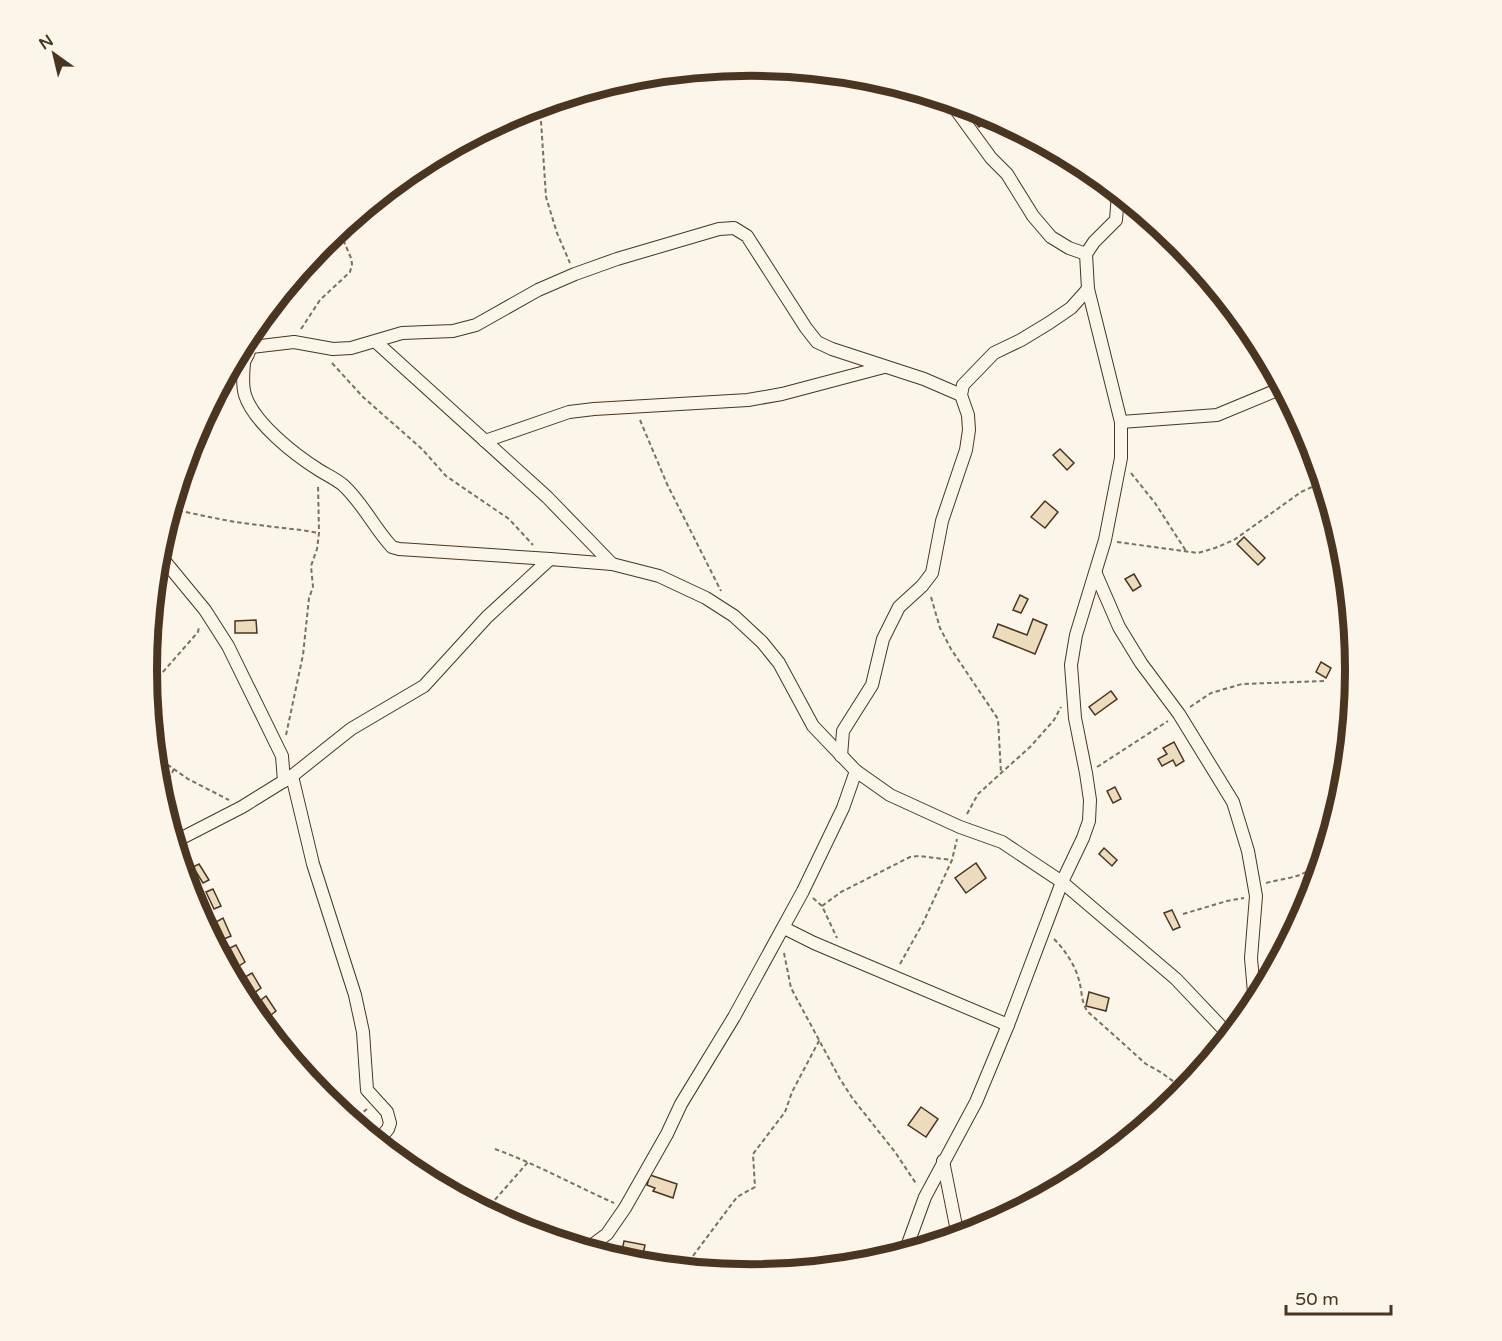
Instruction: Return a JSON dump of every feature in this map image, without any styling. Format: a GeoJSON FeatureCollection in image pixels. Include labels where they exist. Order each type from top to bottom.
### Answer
{"type":"FeatureCollection","features":[{"type":"Feature","properties":{"kind":"street"},"geometry":{"type":"LineString","coordinates":[[960,115],[991,158],[1007,174],[1033,216],[1051,237],[1069,248],[1086,254]]}},
{"type":"Feature","properties":{"kind":"street"},"geometry":{"type":"LineString","coordinates":[[908,1243],[925,1197],[976,1102],[1062,882],[1089,820],[1090,800],[1075,718],[1071,665],[1076,635],[1105,540],[1121,458],[1120,422],[1088,289],[1086,254],[1094,242],[1116,220],[1118,203]]}},
{"type":"Feature","properties":{"kind":"street"},"geometry":{"type":"LineString","coordinates":[[253,347],[294,342],[333,349],[351,348],[402,333],[453,331],[476,325],[538,290],[575,274],[719,229],[734,228],[747,236],[817,342],[924,379],[961,395]]}},
{"type":"Feature","properties":{"kind":"street"},"geometry":{"type":"LineString","coordinates":[[841,756],[843,731],[872,685],[883,639],[905,601],[932,573],[942,520],[966,450],[969,430],[968,415],[961,395],[963,385],[994,353],[1049,323],[1071,308],[1088,289]]}},
{"type":"Feature","properties":{"kind":"street"},"geometry":{"type":"LineString","coordinates":[[376,342],[547,497],[612,564]]}},
{"type":"Feature","properties":{"kind":"street"},"geometry":{"type":"LineString","coordinates":[[248,354],[244,363],[242,378],[245,395],[256,416],[280,440],[341,484],[354,497],[392,547],[612,564],[659,576],[706,598],[734,616],[762,642],[779,663],[813,726],[856,771],[890,795],[960,827],[1002,842],[1062,882],[1176,979],[1224,1030]]}},
{"type":"Feature","properties":{"kind":"street"},"geometry":{"type":"LineString","coordinates":[[485,441],[568,412],[748,400],[782,394],[884,367]]}},
{"type":"Feature","properties":{"kind":"street"},"geometry":{"type":"LineString","coordinates":[[1120,422],[1217,415],[1274,391]]}},
{"type":"Feature","properties":{"kind":"street"},"geometry":{"type":"LineString","coordinates":[[182,838],[242,807],[288,779],[351,729],[424,686],[487,617],[547,559]]}},
{"type":"Feature","properties":{"kind":"street"},"geometry":{"type":"LineString","coordinates":[[167,564],[216,626],[282,756],[313,864],[355,995],[363,1032],[367,1090],[387,1112],[390,1123],[388,1130],[382,1136]]}},
{"type":"Feature","properties":{"kind":"street"},"geometry":{"type":"LineString","coordinates":[[1096,574],[1119,627],[1155,684],[1179,714],[1233,802],[1248,851],[1255,891],[1251,958],[1254,987]]}},
{"type":"Feature","properties":{"kind":"street"},"geometry":{"type":"LineString","coordinates":[[594,1243],[606,1234],[625,1208],[667,1134],[681,1104],[734,1017],[803,891],[843,808],[856,771]]}},
{"type":"Feature","properties":{"kind":"street"},"geometry":{"type":"LineString","coordinates":[[782,930],[1008,1025]]}},
{"type":"Feature","properties":{"kind":"street"},"geometry":{"type":"LineString","coordinates":[[943,1161],[956,1227]]}},
{"type":"Feature","properties":{"kind":"path"},"geometry":{"type":"LineString","coordinates":[[541,116],[546,197],[557,232],[575,274]]}},
{"type":"Feature","properties":{"kind":"path"},"geometry":{"type":"LineString","coordinates":[[294,342],[320,300],[350,272],[351,258],[343,239]]}},
{"type":"Feature","properties":{"kind":"path"},"geometry":{"type":"LineString","coordinates":[[327,358],[363,397],[422,449],[446,476],[509,519],[547,559]]}},
{"type":"Feature","properties":{"kind":"path"},"geometry":{"type":"LineString","coordinates":[[634,407],[667,484],[734,616]]}},
{"type":"Feature","properties":{"kind":"path"},"geometry":{"type":"LineString","coordinates":[[1121,458],[1155,503],[1187,552]]}},
{"type":"Feature","properties":{"kind":"path"},"geometry":{"type":"LineString","coordinates":[[282,756],[303,655],[309,598],[313,587],[311,566],[317,549],[319,533],[318,469]]}},
{"type":"Feature","properties":{"kind":"path"},"geometry":{"type":"LineString","coordinates":[[1105,540],[1198,553],[1234,540],[1301,492],[1315,486]]}},
{"type":"Feature","properties":{"kind":"path"},"geometry":{"type":"LineString","coordinates":[[179,511],[209,518],[260,526],[290,527],[319,533]]}},
{"type":"Feature","properties":{"kind":"path"},"geometry":{"type":"LineString","coordinates":[[928,579],[932,605],[951,649],[998,719],[1001,774]]}},
{"type":"Feature","properties":{"kind":"path"},"geometry":{"type":"LineString","coordinates":[[157,678],[198,632],[198,621]]}},
{"type":"Feature","properties":{"kind":"path"},"geometry":{"type":"LineString","coordinates":[[1086,773],[1211,693],[1242,684],[1324,681]]}},
{"type":"Feature","properties":{"kind":"path"},"geometry":{"type":"LineString","coordinates":[[892,977],[923,923],[952,860],[960,827],[978,794],[1031,746],[1053,720],[1063,703]]}},
{"type":"Feature","properties":{"kind":"path"},"geometry":{"type":"LineString","coordinates":[[164,762],[242,807]]}},
{"type":"Feature","properties":{"kind":"path"},"geometry":{"type":"LineString","coordinates":[[167,782],[174,769]]}},
{"type":"Feature","properties":{"kind":"path"},"geometry":{"type":"LineString","coordinates":[[822,906],[841,892],[910,857],[952,860]]}},
{"type":"Feature","properties":{"kind":"path"},"geometry":{"type":"LineString","coordinates":[[1184,914],[1309,872]]}},
{"type":"Feature","properties":{"kind":"path"},"geometry":{"type":"LineString","coordinates":[[803,891],[822,906],[838,940],[837,953]]}},
{"type":"Feature","properties":{"kind":"path"},"geometry":{"type":"LineString","coordinates":[[1045,929],[1065,950],[1078,977],[1084,1005],[1088,1012],[1131,1052],[1177,1084]]}},
{"type":"Feature","properties":{"kind":"path"},"geometry":{"type":"LineString","coordinates":[[782,930],[791,988],[853,1099],[895,1152],[925,1197]]}},
{"type":"Feature","properties":{"kind":"path"},"geometry":{"type":"LineString","coordinates":[[689,1261],[737,1197],[755,1187],[753,1154],[785,1112],[792,1092],[820,1039]]}},
{"type":"Feature","properties":{"kind":"path"},"geometry":{"type":"LineString","coordinates":[[358,1116],[376,1102]]}},
{"type":"Feature","properties":{"kind":"path"},"geometry":{"type":"LineString","coordinates":[[495,1149],[529,1161],[575,1186],[625,1208]]}},
{"type":"Feature","properties":{"kind":"path"},"geometry":{"type":"LineString","coordinates":[[490,1204],[529,1161]]}},
{"type":"Feature","properties":{"kind":"building"},"geometry":{"type":"Polygon","coordinates":[[[1060,449],[1074,463],[1067,470],[1053,455],[1060,449]]]}},
{"type":"Feature","properties":{"kind":"building"},"geometry":{"type":"Polygon","coordinates":[[[1045,501],[1058,512],[1045,528],[1031,517],[1045,501]]]}},
{"type":"Feature","properties":{"kind":"building"},"geometry":{"type":"Polygon","coordinates":[[[1244,537],[1265,558],[1258,565],[1237,544],[1244,537]]]}},
{"type":"Feature","properties":{"kind":"building"},"geometry":{"type":"Polygon","coordinates":[[[1134,574],[1141,586],[1133,591],[1125,579],[1134,574]]]}},
{"type":"Feature","properties":{"kind":"building"},"geometry":{"type":"Polygon","coordinates":[[[1020,595],[1028,599],[1021,613],[1013,610],[1020,595]]]}},
{"type":"Feature","properties":{"kind":"building"},"geometry":{"type":"Polygon","coordinates":[[[1033,619],[1047,625],[1035,654],[993,637],[998,624],[1027,635],[1033,619]]]}},
{"type":"Feature","properties":{"kind":"building"},"geometry":{"type":"Polygon","coordinates":[[[256,620],[257,633],[235,633],[235,621],[256,620]]]}},
{"type":"Feature","properties":{"kind":"building"},"geometry":{"type":"Polygon","coordinates":[[[1321,662],[1331,668],[1326,678],[1316,672],[1321,662]]]}},
{"type":"Feature","properties":{"kind":"building"},"geometry":{"type":"Polygon","coordinates":[[[1111,691],[1117,699],[1095,715],[1089,707],[1111,691]]]}},
{"type":"Feature","properties":{"kind":"building"},"geometry":{"type":"Polygon","coordinates":[[[1174,742],[1184,761],[1176,766],[1173,760],[1162,766],[1158,759],[1167,754],[1163,748],[1174,742]]]}},
{"type":"Feature","properties":{"kind":"building"},"geometry":{"type":"Polygon","coordinates":[[[1115,787],[1121,799],[1113,803],[1107,791],[1115,787]]]}},
{"type":"Feature","properties":{"kind":"building"},"geometry":{"type":"Polygon","coordinates":[[[1104,848],[1117,860],[1112,866],[1099,854],[1104,848]]]}},
{"type":"Feature","properties":{"kind":"building"},"geometry":{"type":"Polygon","coordinates":[[[976,863],[986,878],[966,893],[955,878],[976,863]]]}},
{"type":"Feature","properties":{"kind":"building"},"geometry":{"type":"Polygon","coordinates":[[[199,864],[209,880],[203,883],[193,867],[199,864]]]}},
{"type":"Feature","properties":{"kind":"building"},"geometry":{"type":"Polygon","coordinates":[[[213,889],[221,906],[214,909],[206,892],[213,889]]]}},
{"type":"Feature","properties":{"kind":"building"},"geometry":{"type":"Polygon","coordinates":[[[1172,910],[1180,927],[1173,930],[1164,913],[1172,910]]]}},
{"type":"Feature","properties":{"kind":"building"},"geometry":{"type":"Polygon","coordinates":[[[223,918],[231,936],[224,939],[216,922],[223,918]]]}},
{"type":"Feature","properties":{"kind":"building"},"geometry":{"type":"Polygon","coordinates":[[[236,945],[245,962],[239,966],[230,948],[236,945]]]}},
{"type":"Feature","properties":{"kind":"building"},"geometry":{"type":"Polygon","coordinates":[[[252,973],[261,988],[254,993],[245,977],[252,973]]]}},
{"type":"Feature","properties":{"kind":"building"},"geometry":{"type":"Polygon","coordinates":[[[1089,992],[1109,998],[1106,1011],[1086,1006],[1089,992]]]}},
{"type":"Feature","properties":{"kind":"building"},"geometry":{"type":"Polygon","coordinates":[[[266,996],[276,1011],[271,1015],[261,1000],[266,996]]]}},
{"type":"Feature","properties":{"kind":"building"},"geometry":{"type":"Polygon","coordinates":[[[921,1107],[938,1119],[926,1137],[908,1125],[921,1107]]]}},
{"type":"Feature","properties":{"kind":"building"},"geometry":{"type":"Polygon","coordinates":[[[650,1175],[677,1184],[673,1198],[653,1191],[655,1188],[647,1185],[650,1175]]]}},
{"type":"Feature","properties":{"kind":"building"},"geometry":{"type":"Polygon","coordinates":[[[624,1241],[645,1245],[643,1254],[622,1250],[624,1241]]]}}]}
